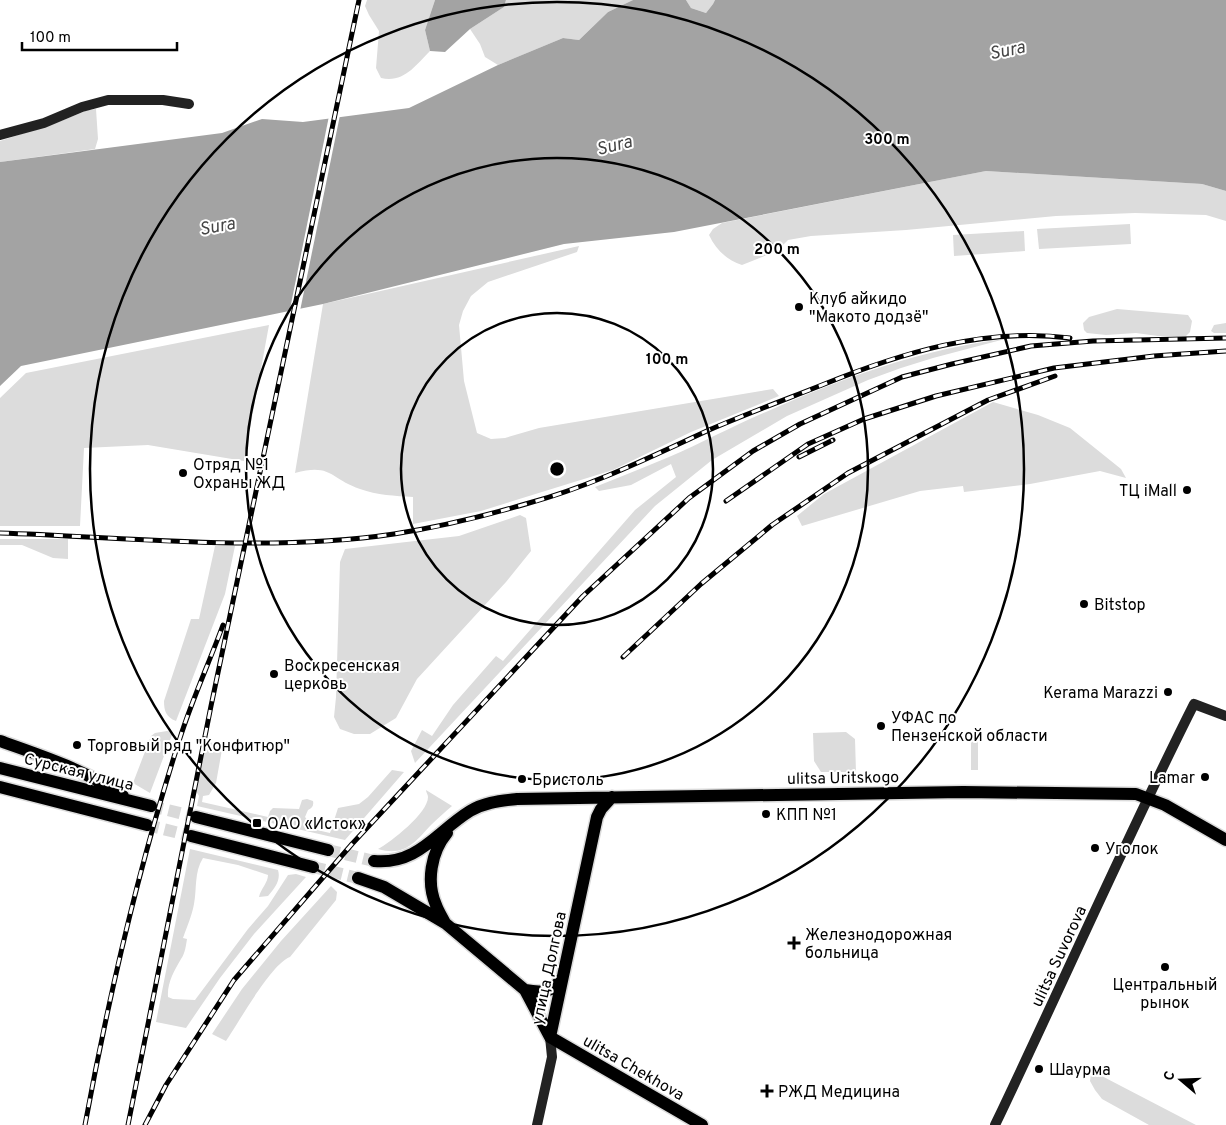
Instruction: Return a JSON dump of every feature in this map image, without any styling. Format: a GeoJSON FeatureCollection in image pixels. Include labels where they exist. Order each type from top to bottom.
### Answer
{"type":"FeatureCollection","features":[{"type":"Feature","properties":{"kind":"main road"},"geometry":{"type":"LineString","coordinates":[[0,135],[44,123],[82,107],[108,100],[163,100],[189,104]]}},
{"type":"Feature","properties":{"kind":"main road","name":"ulitsa Suvorova"},"geometry":{"type":"LineString","coordinates":[[995,1125],[1106,890],[1147,798],[1194,704],[1226,716]]}},
{"type":"Feature","properties":{"kind":"main road"},"geometry":{"type":"LineString","coordinates":[[0,741],[59,762],[102,782],[130,801]]}},
{"type":"Feature","properties":{"kind":"main road","name":"Сурская улица"},"geometry":{"type":"LineString","coordinates":[[0,768],[151,806]]}},
{"type":"Feature","properties":{"kind":"main road"},"geometry":{"type":"LineString","coordinates":[[0,787],[146,825]]}},
{"type":"Feature","properties":{"kind":"main road","name":"ulitsa Uritskogo"},"geometry":{"type":"LineString","coordinates":[[455,823],[468,812],[487,803],[517,799],[971,792],[1100,793],[1136,794],[1147,798],[1165,805],[1226,840]]}},
{"type":"Feature","properties":{"kind":"main road"},"geometry":{"type":"LineString","coordinates":[[580,797],[592,804],[596,810],[597,817]]}},
{"type":"Feature","properties":{"kind":"main road","name":"улица Долгова"},"geometry":{"type":"LineString","coordinates":[[537,1125],[552,1057],[550,1037],[597,817],[601,809],[612,797]]}},
{"type":"Feature","properties":{"kind":"main road"},"geometry":{"type":"LineString","coordinates":[[196,817],[328,850]]}},
{"type":"Feature","properties":{"kind":"main road"},"geometry":{"type":"LineString","coordinates":[[374,861],[388,862],[404,858],[416,852],[455,823]]}},
{"type":"Feature","properties":{"kind":"main road"},"geometry":{"type":"LineString","coordinates":[[445,923],[435,904],[430,882],[433,860],[441,840],[455,823]]}},
{"type":"Feature","properties":{"kind":"main road"},"geometry":{"type":"LineString","coordinates":[[191,836],[313,867]]}},
{"type":"Feature","properties":{"kind":"main road"},"geometry":{"type":"LineString","coordinates":[[358,878],[384,887],[445,923],[525,990],[550,1037]]}},
{"type":"Feature","properties":{"kind":"main road"},"geometry":{"type":"LineString","coordinates":[[525,990],[537,993],[548,992],[557,986],[563,976]]}},
{"type":"Feature","properties":{"kind":"main road","name":"ulitsa Chekhova"},"geometry":{"type":"LineString","coordinates":[[550,1037],[702,1125]]}},
{"type":"Feature","properties":{"kind":"shaded area"},"geometry":{"type":"Polygon","coordinates":[[[367,0],[435,0],[425,30],[430,51],[403,76],[389,79],[381,78],[376,68],[379,31],[365,6],[367,0]]]}},
{"type":"Feature","properties":{"kind":"shaded area"},"geometry":{"type":"Polygon","coordinates":[[[506,0],[633,0],[608,12],[579,40],[563,38],[498,65],[485,57],[480,44],[470,29],[504,7],[506,0]]]}},
{"type":"Feature","properties":{"kind":"shaded area"},"geometry":{"type":"Polygon","coordinates":[[[686,0],[715,0],[706,13],[691,8],[686,0]]]}},
{"type":"Feature","properties":{"kind":"shaded area"},"geometry":{"type":"Polygon","coordinates":[[[96,109],[98,139],[95,149],[0,162],[0,141],[88,110],[96,109]]]}},
{"type":"Feature","properties":{"kind":"shaded area"},"geometry":{"type":"Polygon","coordinates":[[[986,171],[1202,184],[1226,191],[1226,221],[1206,215],[1135,213],[1056,216],[906,230],[811,236],[788,240],[777,251],[742,265],[722,254],[709,235],[713,229],[722,223],[986,171]]]}},
{"type":"Feature","properties":{"kind":"shaded area"},"geometry":{"type":"Polygon","coordinates":[[[1130,224],[1131,244],[1039,249],[1037,229],[1130,224]]]}},
{"type":"Feature","properties":{"kind":"shaded area"},"geometry":{"type":"Polygon","coordinates":[[[1024,231],[1025,251],[954,256],[953,235],[1024,231]]]}},
{"type":"Feature","properties":{"kind":"shaded area"},"geometry":{"type":"Polygon","coordinates":[[[579,246],[577,252],[488,282],[471,296],[463,311],[459,325],[464,381],[477,433],[491,439],[505,438],[539,428],[773,389],[779,396],[691,432],[613,470],[481,511],[413,524],[413,497],[366,491],[324,471],[307,470],[295,473],[323,304],[579,246]]]}},
{"type":"Feature","properties":{"kind":"shaded area"},"geometry":{"type":"Polygon","coordinates":[[[1117,309],[1188,315],[1192,321],[1190,332],[1186,336],[1158,336],[1136,333],[1106,335],[1087,333],[1084,330],[1083,323],[1089,317],[1117,309]]]}},
{"type":"Feature","properties":{"kind":"shaded area"},"geometry":{"type":"Polygon","coordinates":[[[1226,323],[1226,333],[1214,333],[1211,331],[1214,325],[1226,323]]]}},
{"type":"Feature","properties":{"kind":"shaded area"},"geometry":{"type":"Polygon","coordinates":[[[269,325],[244,461],[148,445],[84,448],[80,526],[0,526],[0,398],[26,373],[269,325]]]}},
{"type":"Feature","properties":{"kind":"shaded area"},"geometry":{"type":"Polygon","coordinates":[[[1005,339],[933,358],[868,380],[787,416],[712,460],[655,506],[415,763],[411,751],[422,730],[432,736],[453,705],[496,656],[503,661],[635,510],[676,477],[671,464],[631,485],[599,491],[595,487],[681,452],[754,417],[883,366],[943,350],[1005,339]]]}},
{"type":"Feature","properties":{"kind":"shaded area"},"geometry":{"type":"Polygon","coordinates":[[[993,402],[1038,415],[1070,428],[1121,469],[1126,478],[1100,471],[1030,484],[964,492],[963,486],[920,491],[802,526],[797,516],[824,494],[993,402]]]}},
{"type":"Feature","properties":{"kind":"shaded area"},"geometry":{"type":"Polygon","coordinates":[[[520,515],[526,518],[531,551],[506,582],[417,679],[396,718],[370,734],[354,734],[340,729],[334,717],[340,562],[345,549],[459,536],[520,515]]]}},
{"type":"Feature","properties":{"kind":"shaded area"},"geometry":{"type":"Polygon","coordinates":[[[0,539],[68,539],[68,559],[53,558],[22,545],[0,545],[0,539]]]}},
{"type":"Feature","properties":{"kind":"shaded area"},"geometry":{"type":"Polygon","coordinates":[[[215,546],[235,546],[225,594],[176,721],[166,713],[164,701],[191,619],[199,619],[215,546]]]}},
{"type":"Feature","properties":{"kind":"shaded area"},"geometry":{"type":"Polygon","coordinates":[[[173,732],[150,793],[133,783],[151,736],[155,733],[173,732]]]}},
{"type":"Feature","properties":{"kind":"shaded area"},"geometry":{"type":"Polygon","coordinates":[[[846,732],[855,739],[856,772],[821,772],[814,761],[813,733],[846,732]]]}},
{"type":"Feature","properties":{"kind":"shaded area"},"geometry":{"type":"Polygon","coordinates":[[[971,738],[978,738],[978,770],[971,770],[971,738]]]}},
{"type":"Feature","properties":{"kind":"shaded area"},"geometry":{"type":"Polygon","coordinates":[[[206,742],[223,744],[216,783],[209,795],[203,796],[202,802],[268,817],[273,808],[299,809],[302,800],[307,799],[313,801],[313,804],[305,817],[317,830],[330,833],[338,808],[359,804],[368,797],[392,770],[404,772],[345,840],[197,806],[199,796],[196,791],[206,742]]]}},
{"type":"Feature","properties":{"kind":"shaded area"},"geometry":{"type":"Polygon","coordinates":[[[426,790],[452,806],[409,846],[395,851],[378,849],[400,834],[416,819],[426,804],[428,797],[426,790]]]}},
{"type":"Feature","properties":{"kind":"shaded area"},"geometry":{"type":"Polygon","coordinates":[[[190,849],[278,870],[279,877],[275,887],[268,896],[259,897],[268,875],[238,865],[203,858],[197,875],[193,908],[183,938],[187,939],[185,949],[169,987],[168,997],[173,999],[195,1000],[248,929],[268,906],[288,875],[296,874],[306,877],[254,934],[220,978],[186,1028],[156,1022],[190,849]]]}},
{"type":"Feature","properties":{"kind":"shaded area"},"geometry":{"type":"Polygon","coordinates":[[[331,886],[337,892],[336,900],[290,957],[274,970],[226,1041],[212,1034],[242,989],[281,941],[331,886]]]}},
{"type":"Feature","properties":{"kind":"shaded area"},"geometry":{"type":"Polygon","coordinates":[[[1091,1073],[1096,1073],[1196,1125],[1149,1125],[1102,1099],[1090,1081],[1091,1073]]]}},
{"type":"Feature","properties":{"kind":"water"},"geometry":{"type":"Polygon","coordinates":[[[435,0],[506,0],[504,7],[470,29],[445,52],[430,51],[425,30],[435,0]]]}},
{"type":"Feature","properties":{"kind":"water","name":"Sura"},"geometry":{"type":"Polygon","coordinates":[[[633,0],[686,0],[691,8],[706,13],[715,0],[1226,0],[1226,191],[1202,184],[986,171],[674,232],[564,244],[323,304],[21,366],[0,386],[0,162],[222,133],[262,119],[303,122],[409,108],[498,65],[563,38],[579,40],[608,12],[633,0]]]}},
{"type":"Feature","properties":{"kind":"pier"},"geometry":{"type":"Polygon","coordinates":[[[340,115],[300,311],[289,314],[329,116],[340,115]]]}},
{"type":"Feature","properties":{"kind":"tunnel"},"geometry":{"type":"LineString","coordinates":[[151,806],[196,817]]}},
{"type":"Feature","properties":{"kind":"tunnel"},"geometry":{"type":"LineString","coordinates":[[147,825],[191,836]]}},
{"type":"Feature","properties":{"kind":"tunnel"},"geometry":{"type":"LineString","coordinates":[[328,850],[374,861]]}},
{"type":"Feature","properties":{"kind":"tunnel"},"geometry":{"type":"LineString","coordinates":[[313,867],[358,878]]}},
{"type":"Feature","properties":{"kind":"railway"},"geometry":{"type":"LineString","coordinates":[[128,1125],[211,706],[359,0]]}},
{"type":"Feature","properties":{"kind":"railway"},"geometry":{"type":"LineString","coordinates":[[0,533],[247,543],[346,540],[445,525],[575,488],[751,413],[852,373],[913,353],[943,345],[1006,336],[1070,338]]}},
{"type":"Feature","properties":{"kind":"railway"},"geometry":{"type":"LineString","coordinates":[[145,1125],[166,1085],[234,980],[352,844],[583,596],[689,498],[753,451],[800,424],[902,377],[952,364],[1031,346],[1093,341],[1226,338]]}},
{"type":"Feature","properties":{"kind":"railway"},"geometry":{"type":"LineString","coordinates":[[726,501],[808,444],[864,419],[936,396],[1054,368],[1154,356],[1226,351]]}},
{"type":"Feature","properties":{"kind":"railway"},"geometry":{"type":"LineString","coordinates":[[623,657],[701,584],[772,525],[848,473],[988,400],[1055,376]]}},
{"type":"Feature","properties":{"kind":"railway"},"geometry":{"type":"LineString","coordinates":[[799,457],[833,440]]}},
{"type":"Feature","properties":{"kind":"railway"},"geometry":{"type":"LineString","coordinates":[[85,1125],[126,930],[151,834],[185,724],[223,625]]}},
{"type":"Feature","properties":{"kind":"place","name":"Клуб айкидо \"Макото додзё\""},"geometry":{"type":"Point","coordinates":[799,307]}},
{"type":"Feature","properties":{"kind":"place","name":"Отряд №1 Охраны ЖД"},"geometry":{"type":"Point","coordinates":[183,473]}},
{"type":"Feature","properties":{"kind":"place","name":"ТЦ iMall"},"geometry":{"type":"Point","coordinates":[1187,490]}},
{"type":"Feature","properties":{"kind":"place","name":"Bitstop"},"geometry":{"type":"Point","coordinates":[1084,604]}},
{"type":"Feature","properties":{"kind":"place","name":"Воскресенская церковь"},"geometry":{"type":"Point","coordinates":[274,674]}},
{"type":"Feature","properties":{"kind":"place","name":"Kerama Marazzi"},"geometry":{"type":"Point","coordinates":[1168,692]}},
{"type":"Feature","properties":{"kind":"place","name":"УФАС по Пензенской области"},"geometry":{"type":"Point","coordinates":[881,726]}},
{"type":"Feature","properties":{"kind":"place","name":"Торговый ряд \"Конфитюр\""},"geometry":{"type":"Point","coordinates":[77,745]}},
{"type":"Feature","properties":{"kind":"place","name":"Lamar"},"geometry":{"type":"Point","coordinates":[1205,777]}},
{"type":"Feature","properties":{"kind":"place","name":"Бристоль"},"geometry":{"type":"Point","coordinates":[522,779]}},
{"type":"Feature","properties":{"kind":"place","name":"КПП №1"},"geometry":{"type":"Point","coordinates":[766,814]}},
{"type":"Feature","properties":{"kind":"place","name":"ОАО «Исток»"},"geometry":{"type":"Point","coordinates":[257,823]}},
{"type":"Feature","properties":{"kind":"place","name":"Уголок"},"geometry":{"type":"Point","coordinates":[1095,848]}},
{"type":"Feature","properties":{"kind":"place","name":"Железнодорожная больница"},"geometry":{"type":"Point","coordinates":[794,943]}},
{"type":"Feature","properties":{"kind":"place","name":"Центральный рынок"},"geometry":{"type":"Point","coordinates":[1165,967]}},
{"type":"Feature","properties":{"kind":"place","name":"Шаурма"},"geometry":{"type":"Point","coordinates":[1039,1069]}},
{"type":"Feature","properties":{"kind":"place","name":"РЖД Медицина"},"geometry":{"type":"Point","coordinates":[767,1091]}}]}
